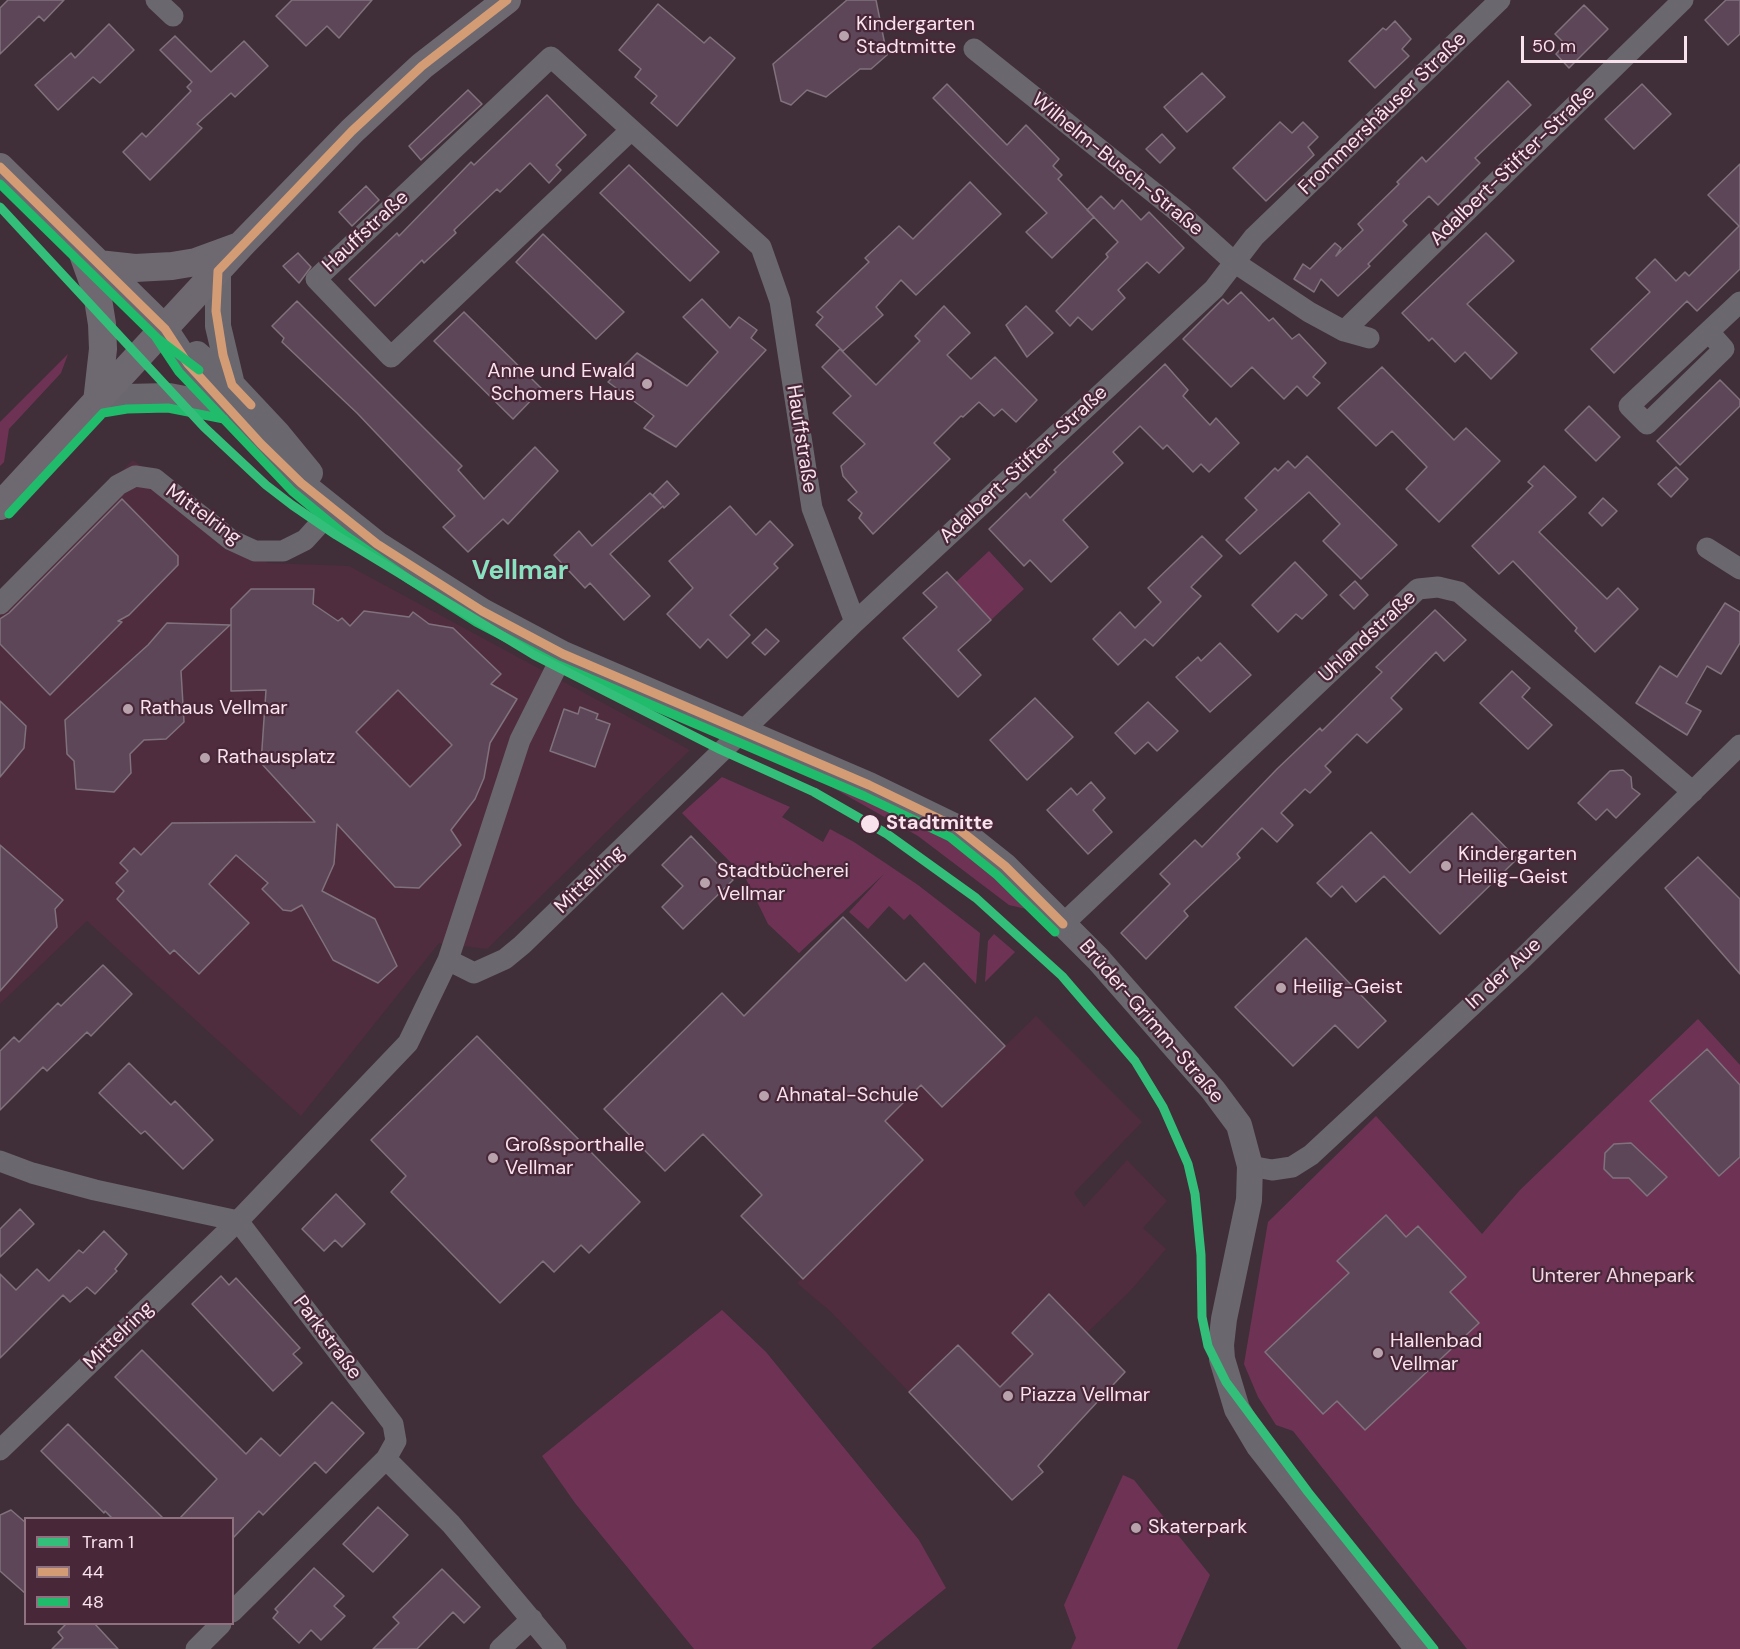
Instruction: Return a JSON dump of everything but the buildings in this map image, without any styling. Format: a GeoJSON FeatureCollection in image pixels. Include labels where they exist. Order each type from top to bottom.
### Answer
{"type":"FeatureCollection","features":[{"type":"Feature","properties":{"kind":"main road"},"geometry":{"type":"LineString","coordinates":[[0,506],[242,244],[352,131],[422,66],[507,0]]}},
{"type":"Feature","properties":{"kind":"main road"},"geometry":{"type":"LineString","coordinates":[[0,167],[165,329]]}},
{"type":"Feature","properties":{"kind":"main road"},"geometry":{"type":"LineString","coordinates":[[90,256],[135,268],[172,266],[204,259],[242,244]]}},
{"type":"Feature","properties":{"kind":"main road"},"geometry":{"type":"LineString","coordinates":[[90,256],[102,324],[103,349],[97,402]]}},
{"type":"Feature","properties":{"kind":"street"},"geometry":{"type":"LineString","coordinates":[[156,0],[173,16]]}},
{"type":"Feature","properties":{"kind":"street","name":"Frommershäuser Straße"},"geometry":{"type":"LineString","coordinates":[[1234,262],[1259,232],[1500,0]]}},
{"type":"Feature","properties":{"kind":"street","name":"Adalbert-Stifter-Straße"},"geometry":{"type":"LineString","coordinates":[[1344,331],[1683,0]]}},
{"type":"Feature","properties":{"kind":"street","name":"Wilhelm-Busch-Straße"},"geometry":{"type":"LineString","coordinates":[[974,49],[1183,216],[1234,262]]}},
{"type":"Feature","properties":{"kind":"street","name":"Hauffstraße"},"geometry":{"type":"LineString","coordinates":[[630,131],[391,357],[316,279],[551,57],[630,131],[673,166],[761,247],[780,301],[812,508],[855,622]]}},
{"type":"Feature","properties":{"kind":"street"},"geometry":{"type":"LineString","coordinates":[[1234,262],[1344,331],[1369,338]]}},
{"type":"Feature","properties":{"kind":"street","name":"Adalbert-Stifter-Straße"},"geometry":{"type":"LineString","coordinates":[[718,754],[855,622],[1214,289],[1234,262]]}},
{"type":"Feature","properties":{"kind":"street"},"geometry":{"type":"LineString","coordinates":[[97,402],[126,397],[229,396],[218,326],[218,271]]}},
{"type":"Feature","properties":{"kind":"street"},"geometry":{"type":"LineString","coordinates":[[1708,332],[1732,354],[1647,424],[1629,406],[1740,302]]}},
{"type":"Feature","properties":{"kind":"street","name":"Brüder-Grimm-Straße"},"geometry":{"type":"LineString","coordinates":[[165,329],[229,396],[301,483],[352,525],[417,570],[482,611],[564,654],[740,732],[869,785],[956,826],[1005,866],[1064,924],[1213,1090],[1239,1125],[1250,1166],[1249,1200],[1224,1318],[1221,1345],[1222,1359],[1237,1409],[1266,1456],[1418,1649]]}},
{"type":"Feature","properties":{"kind":"street","name":"Mittelring"},"geometry":{"type":"LineString","coordinates":[[0,604],[118,485],[135,476],[155,479],[231,540],[255,551],[283,551],[305,540],[334,508]]}},
{"type":"Feature","properties":{"kind":"street"},"geometry":{"type":"LineString","coordinates":[[1707,548],[1740,569]]}},
{"type":"Feature","properties":{"kind":"street","name":"Uhlandstraße"},"geometry":{"type":"LineString","coordinates":[[1064,924],[1418,589],[1438,587],[1460,591],[1693,792]]}},
{"type":"Feature","properties":{"kind":"street","name":"Mittelring"},"geometry":{"type":"LineString","coordinates":[[0,1450],[238,1221],[408,1042],[448,960],[520,740],[564,654]]}},
{"type":"Feature","properties":{"kind":"street","name":"In der Aue"},"geometry":{"type":"LineString","coordinates":[[1250,1166],[1272,1170],[1292,1167],[1311,1155],[1523,958],[1740,745]]}},
{"type":"Feature","properties":{"kind":"street","name":"Mittelring"},"geometry":{"type":"LineString","coordinates":[[448,960],[474,973],[505,959],[672,802],[718,754]]}},
{"type":"Feature","properties":{"kind":"street"},"geometry":{"type":"LineString","coordinates":[[0,1161],[96,1190],[238,1221]]}},
{"type":"Feature","properties":{"kind":"street","name":"Parkstraße"},"geometry":{"type":"LineString","coordinates":[[234,1610],[386,1459],[396,1441],[393,1424],[238,1221]]}},
{"type":"Feature","properties":{"kind":"street"},"geometry":{"type":"LineString","coordinates":[[386,1459],[451,1524],[556,1649]]}},
{"type":"Feature","properties":{"kind":"street"},"geometry":{"type":"LineString","coordinates":[[500,1649],[532,1619]]}},
{"type":"Feature","properties":{"kind":"street"},"geometry":{"type":"LineString","coordinates":[[196,1649],[219,1625]]}},
{"type":"Feature","properties":{"kind":"shaded area"},"geometry":{"type":"Polygon","coordinates":[[[133,460],[268,563],[349,566],[690,750],[487,949],[439,943],[301,1116],[87,921],[0,1004],[0,592],[133,460]]]}},
{"type":"Feature","properties":{"kind":"shaded area"},"geometry":{"type":"Polygon","coordinates":[[[1036,1016],[1142,1122],[1074,1193],[1084,1207],[1127,1160],[1167,1201],[1143,1228],[1166,1249],[1131,1290],[1087,1333],[1049,1295],[1012,1333],[1033,1354],[1000,1387],[958,1345],[909,1392],[831,1312],[797,1283],[923,1161],[885,1121],[921,1085],[942,1107],[1036,1016]]]}},
{"type":"Feature","properties":{"kind":"green space"},"geometry":{"type":"Polygon","coordinates":[[[68,354],[61,373],[9,429],[4,462],[0,466],[0,422],[68,354]]]}},
{"type":"Feature","properties":{"kind":"green space"},"geometry":{"type":"Polygon","coordinates":[[[989,551],[1024,589],[991,620],[956,582],[989,551]]]}},
{"type":"Feature","properties":{"kind":"green space"},"geometry":{"type":"Polygon","coordinates":[[[815,774],[937,828],[994,869],[1035,911],[1009,905],[918,836],[814,777],[815,774]]]}},
{"type":"Feature","properties":{"kind":"green space"},"geometry":{"type":"Polygon","coordinates":[[[722,777],[790,807],[782,817],[823,842],[830,829],[854,842],[918,885],[980,933],[976,984],[910,914],[904,920],[889,906],[868,929],[849,912],[884,874],[799,953],[768,924],[745,877],[682,813],[722,777]]]}},
{"type":"Feature","properties":{"kind":"green space"},"geometry":{"type":"Polygon","coordinates":[[[994,934],[1015,952],[985,982],[988,941],[994,934]]]}},
{"type":"Feature","properties":{"kind":"green space","name":"Unterer Ahnepark"},"geometry":{"type":"Polygon","coordinates":[[[1698,1019],[1740,1065],[1740,1649],[1467,1649],[1293,1431],[1276,1425],[1258,1397],[1244,1364],[1268,1222],[1376,1116],[1482,1234],[1520,1190],[1698,1019]]]}},
{"type":"Feature","properties":{"kind":"green space"},"geometry":{"type":"Polygon","coordinates":[[[722,1310],[766,1352],[919,1540],[946,1588],[871,1649],[694,1649],[575,1503],[542,1456],[722,1310]]]}},
{"type":"Feature","properties":{"kind":"green space","name":"Skaterpark"},"geometry":{"type":"Polygon","coordinates":[[[1123,1475],[1134,1480],[1210,1575],[1177,1649],[1071,1649],[1076,1638],[1064,1605],[1123,1475]]]}},
{"type":"Feature","properties":{"kind":"tram line","name":"1"},"geometry":{"type":"LineString","coordinates":[[0,207],[204,427],[266,485],[292,505],[336,535],[534,655],[721,750],[814,792],[887,834],[976,898],[1062,976],[1135,1061],[1163,1107],[1188,1164],[1195,1194],[1201,1255],[1202,1317],[1208,1346],[1226,1382],[1308,1492],[1434,1649]]}},
{"type":"Feature","properties":{"kind":"transit line","name":"44"},"geometry":{"type":"LineString","coordinates":[[251,405],[232,385],[223,355],[216,311],[218,271],[352,131],[422,66],[507,0]]}},
{"type":"Feature","properties":{"kind":"transit line","name":"44"},"geometry":{"type":"LineString","coordinates":[[0,167],[165,329],[188,364],[261,444],[301,483],[377,544],[482,611],[563,654],[869,785],[956,827],[1005,866],[1063,924]]}},
{"type":"Feature","properties":{"kind":"transit line","name":"48"},"geometry":{"type":"LineString","coordinates":[[0,184],[157,338],[199,370]]}},
{"type":"Feature","properties":{"kind":"transit line","name":"48"},"geometry":{"type":"LineString","coordinates":[[155,336],[179,372],[292,491],[345,535],[410,580],[476,622],[558,665],[864,796],[950,837],[997,875],[1055,932]]}},
{"type":"Feature","properties":{"kind":"transit line","name":"48"},"geometry":{"type":"LineString","coordinates":[[9,514],[103,413],[127,409],[168,408],[224,419]]}},
{"type":"Feature","properties":{"kind":"place","name":"Kindergarten Stadtmitte"},"geometry":{"type":"Point","coordinates":[844,36]}},
{"type":"Feature","properties":{"kind":"place","name":"Anne und Ewald Schomers Haus"},"geometry":{"type":"Point","coordinates":[647,384]}},
{"type":"Feature","properties":{"kind":"place","name":"Rathaus Vellmar"},"geometry":{"type":"Point","coordinates":[128,709]}},
{"type":"Feature","properties":{"kind":"place","name":"Rathausplatz"},"geometry":{"type":"Point","coordinates":[205,758]}},
{"type":"Feature","properties":{"kind":"place","name":"Stadtmitte"},"geometry":{"type":"Point","coordinates":[870,824]}},
{"type":"Feature","properties":{"kind":"place","name":"Kindergarten Heilig-Geist"},"geometry":{"type":"Point","coordinates":[1446,866]}},
{"type":"Feature","properties":{"kind":"place","name":"Stadtbücherei Vellmar"},"geometry":{"type":"Point","coordinates":[705,883]}},
{"type":"Feature","properties":{"kind":"place","name":"Heilig-Geist"},"geometry":{"type":"Point","coordinates":[1281,988]}},
{"type":"Feature","properties":{"kind":"place","name":"Ahnatal-Schule"},"geometry":{"type":"Point","coordinates":[764,1096]}},
{"type":"Feature","properties":{"kind":"place","name":"Großsporthalle Vellmar"},"geometry":{"type":"Point","coordinates":[493,1158]}},
{"type":"Feature","properties":{"kind":"place","name":"Hallenbad Vellmar"},"geometry":{"type":"Point","coordinates":[1378,1353]}},
{"type":"Feature","properties":{"kind":"place","name":"Piazza Vellmar"},"geometry":{"type":"Point","coordinates":[1008,1396]}},
{"type":"Feature","properties":{"kind":"place","name":"Skaterpark"},"geometry":{"type":"Point","coordinates":[1136,1528]}},
{"type":"Feature","properties":{"kind":"district","name":"Vellmar"},"geometry":{"type":"Point","coordinates":[520,572]}}]}
